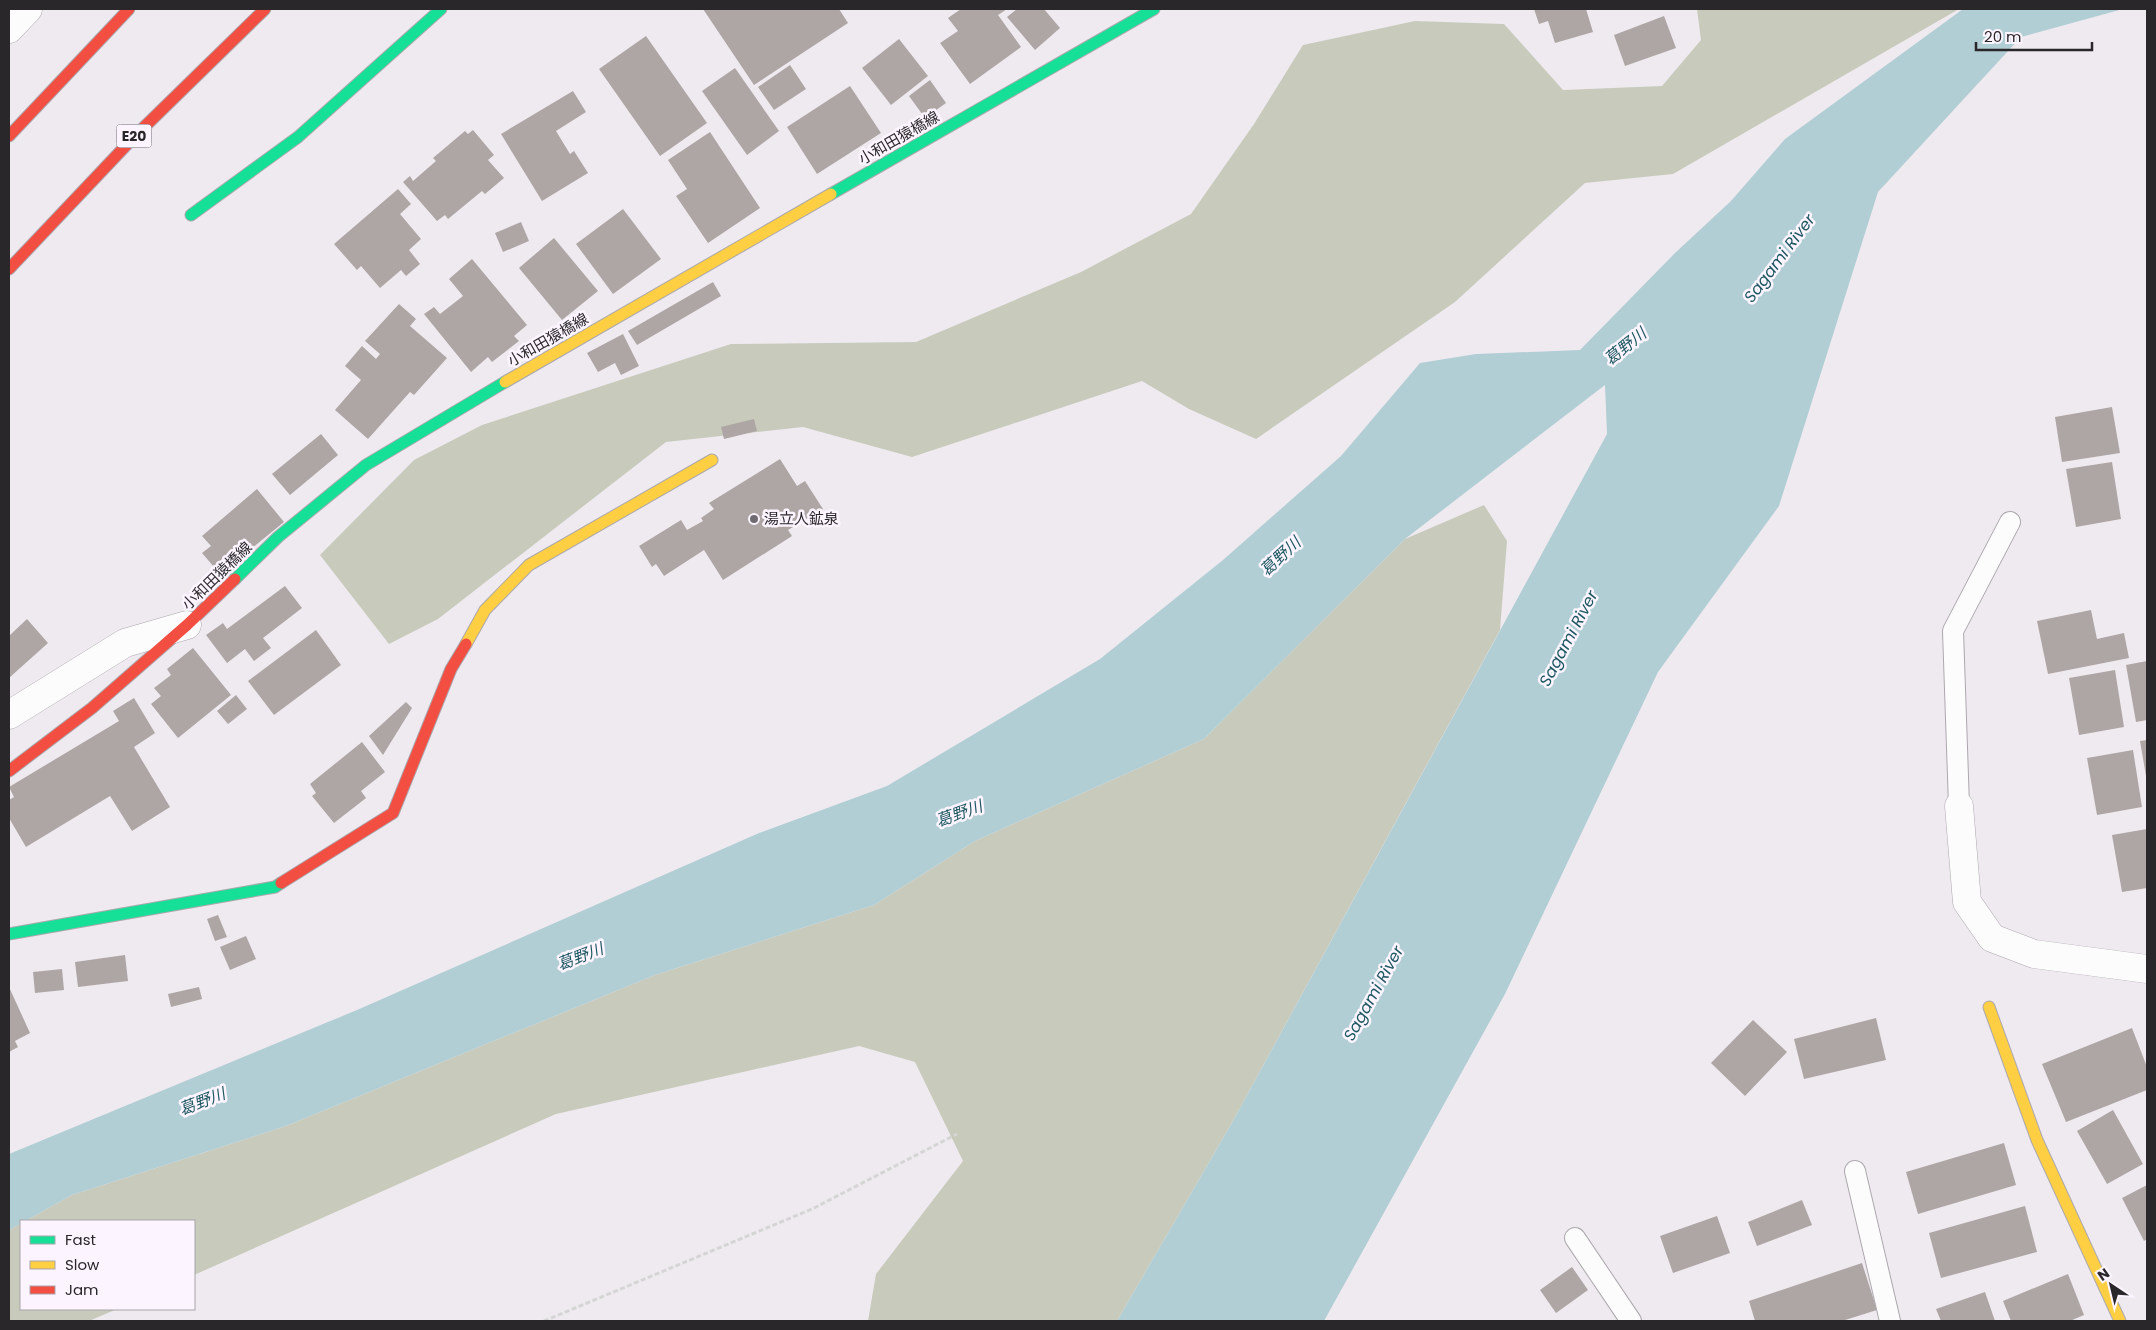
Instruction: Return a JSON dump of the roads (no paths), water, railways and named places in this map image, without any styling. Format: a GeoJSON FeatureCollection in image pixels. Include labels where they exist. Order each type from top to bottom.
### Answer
{"type":"FeatureCollection","features":[{"type":"Feature","properties":{"kind":"main road"},"geometry":{"type":"LineString","coordinates":[[9,136],[129,9]]}},
{"type":"Feature","properties":{"kind":"main road","name":"E20"},"geometry":{"type":"LineString","coordinates":[[9,269],[135,136],[265,9]]}},
{"type":"Feature","properties":{"kind":"main road"},"geometry":{"type":"LineString","coordinates":[[191,215],[298,137],[441,9]]}},
{"type":"Feature","properties":{"kind":"main road","name":"小和田猿橋線"},"geometry":{"type":"LineString","coordinates":[[9,771],[92,708],[188,625],[278,537],[366,465],[475,399],[1154,9]]}},
{"type":"Feature","properties":{"kind":"main road"},"geometry":{"type":"LineString","coordinates":[[9,934],[275,887],[393,813],[451,669],[485,610],[529,565],[712,460]]}},
{"type":"Feature","properties":{"kind":"main road"},"geometry":{"type":"LineString","coordinates":[[1989,1007],[2037,1140],[2120,1321]]}},
{"type":"Feature","properties":{"kind":"street"},"geometry":{"type":"LineString","coordinates":[[9,29],[28,9]]}},
{"type":"Feature","properties":{"kind":"street"},"geometry":{"type":"LineString","coordinates":[[9,716],[125,643],[188,625]]}},
{"type":"Feature","properties":{"kind":"street"},"geometry":{"type":"LineString","coordinates":[[1959,806],[1966,902],[1992,938],[2034,954],[2147,968]]}},
{"type":"Feature","properties":{"kind":"lane"},"geometry":{"type":"LineString","coordinates":[[1959,806],[1953,631],[2010,522]]}},
{"type":"Feature","properties":{"kind":"lane"},"geometry":{"type":"LineString","coordinates":[[1855,1171],[1890,1321]]}},
{"type":"Feature","properties":{"kind":"lane"},"geometry":{"type":"LineString","coordinates":[[1575,1238],[1631,1321]]}},
{"type":"Feature","properties":{"kind":"water"},"geometry":{"type":"Polygon","coordinates":[[[1963,9],[2123,9],[2021,37],[1878,192],[1779,506],[1658,672],[1505,994],[1324,1321],[1117,1321],[1233,1121],[1607,434],[1605,385],[1405,539],[1204,739],[975,841],[874,905],[655,975],[286,1126],[72,1195],[27,1220],[20,1220],[20,1224],[9,1230],[9,1154],[357,1010],[759,833],[887,786],[1100,659],[1223,560],[1341,456],[1420,363],[1476,354],[1580,350],[1675,253],[1731,201],[1785,139],[1963,9]]]}},
{"type":"Feature","properties":{"kind":"place","name":"湯立人鉱泉"},"geometry":{"type":"Point","coordinates":[754,519]}},
{"type":"Feature","properties":{"kind":"water label","name":"Sagami River"},"geometry":{"type":"Point","coordinates":[1779,258]}},
{"type":"Feature","properties":{"kind":"water label","name":"葛野川"},"geometry":{"type":"Point","coordinates":[1625,346]}},
{"type":"Feature","properties":{"kind":"water label","name":"葛野川"},"geometry":{"type":"Point","coordinates":[1280,556]}},
{"type":"Feature","properties":{"kind":"water label","name":"Sagami River"},"geometry":{"type":"Point","coordinates":[1568,638]}},
{"type":"Feature","properties":{"kind":"water label","name":"葛野川"},"geometry":{"type":"Point","coordinates":[959,813]}},
{"type":"Feature","properties":{"kind":"water label","name":"葛野川"},"geometry":{"type":"Point","coordinates":[580,956]}},
{"type":"Feature","properties":{"kind":"water label","name":"Sagami River"},"geometry":{"type":"Point","coordinates":[1373,993]}},
{"type":"Feature","properties":{"kind":"water label","name":"葛野川"},"geometry":{"type":"Point","coordinates":[202,1101]}}]}
